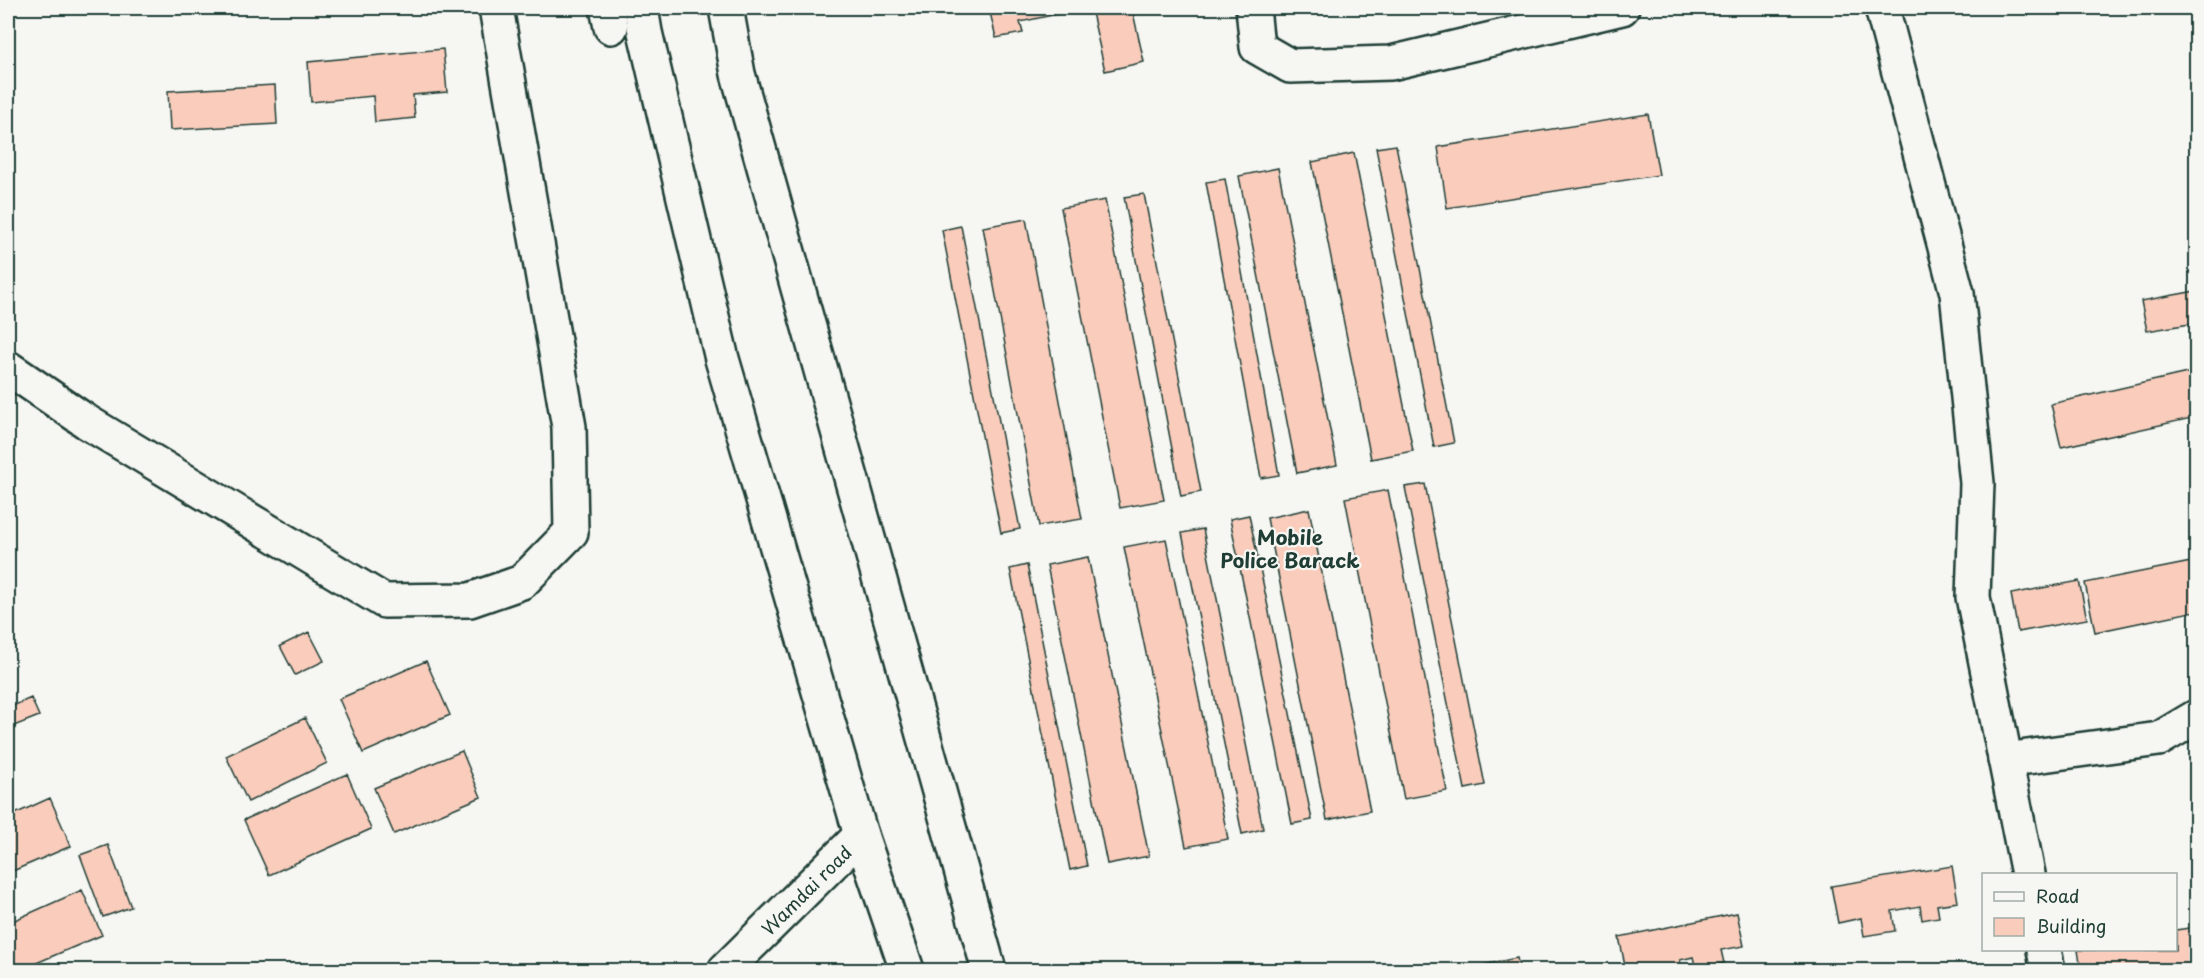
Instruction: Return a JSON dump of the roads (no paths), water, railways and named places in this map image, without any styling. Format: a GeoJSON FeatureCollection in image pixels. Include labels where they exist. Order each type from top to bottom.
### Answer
{"type":"FeatureCollection","features":[{"type":"Feature","properties":{"kind":"street"},"geometry":{"type":"LineString","coordinates":[[8,368],[87,422],[384,601],[470,600],[522,582],[571,532],[569,427],[496,8]]}},
{"type":"Feature","properties":{"kind":"street"},"geometry":{"type":"LineString","coordinates":[[641,8],[722,359],[861,836],[907,970]]}},
{"type":"Feature","properties":{"kind":"street"},"geometry":{"type":"LineString","coordinates":[[726,8],[738,74],[989,970]]}},
{"type":"Feature","properties":{"kind":"street"},"geometry":{"type":"LineString","coordinates":[[1253,8],[1257,47],[1290,66],[1391,63],[1569,14],[1622,8]]}},
{"type":"Feature","properties":{"kind":"street"},"geometry":{"type":"LineString","coordinates":[[1882,8],[1957,293],[1977,483],[1973,597],[2028,873]]}},
{"type":"Feature","properties":{"kind":"street"},"geometry":{"type":"LineString","coordinates":[[2005,760],[2159,739],[2196,717]]}},
{"type":"Feature","properties":{"kind":"street","name":"Wamdai road"},"geometry":{"type":"LineString","coordinates":[[725,970],[861,836]]}},
{"type":"Feature","properties":{"kind":"street"},"geometry":{"type":"LineString","coordinates":[[2044,951],[2048,970]]}},
{"type":"Feature","properties":{"kind":"district","name":"Mobile Police Barack"},"geometry":{"type":"Point","coordinates":[1290,548]}}]}
